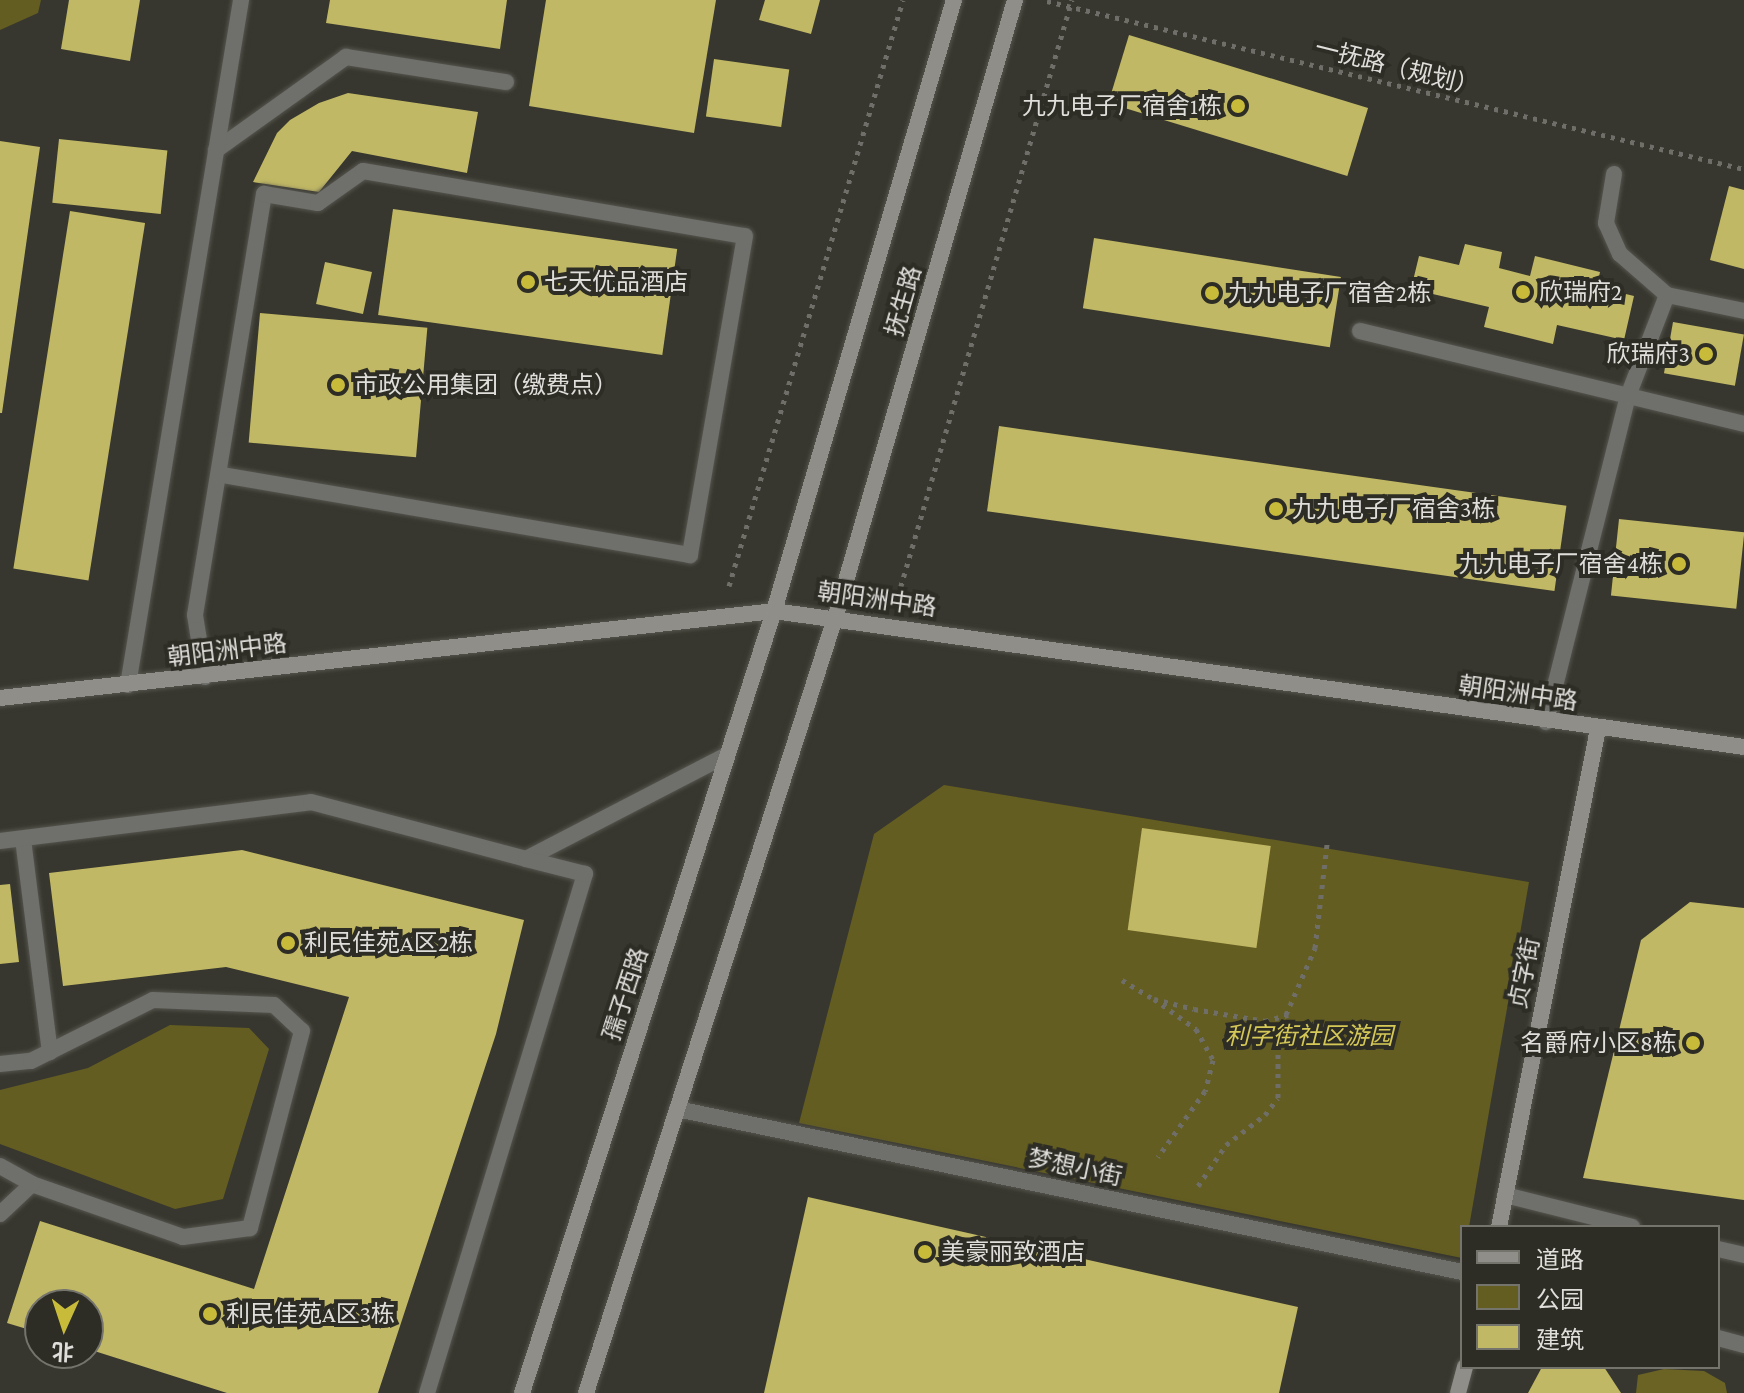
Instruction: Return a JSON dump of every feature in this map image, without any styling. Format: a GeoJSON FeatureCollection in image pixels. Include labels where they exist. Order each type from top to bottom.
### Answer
{"type":"FeatureCollection","features":[{"type":"Feature","properties":{"kind":"main road","name":"抚生路"},"geometry":{"type":"LineString","coordinates":[[774,611],[954,0]]}},
{"type":"Feature","properties":{"kind":"main road","name":"抚生路"},"geometry":{"type":"LineString","coordinates":[[836,615],[1015,0]]}},
{"type":"Feature","properties":{"kind":"main road","name":"朝阳洲中路"},"geometry":{"type":"LineString","coordinates":[[0,698],[774,611],[836,615],[1546,722],[1744,747]]}},
{"type":"Feature","properties":{"kind":"main road","name":"孺子西路"},"geometry":{"type":"LineString","coordinates":[[522,1393],[774,611]]}},
{"type":"Feature","properties":{"kind":"main road"},"geometry":{"type":"LineString","coordinates":[[586,1393],[836,615]]}},
{"type":"Feature","properties":{"kind":"main road","name":"贞字街"},"geometry":{"type":"LineString","coordinates":[[1499,1225],[1598,729]]}},
{"type":"Feature","properties":{"kind":"main road"},"geometry":{"type":"LineString","coordinates":[[1458,1393],[1464,1369]]}},
{"type":"Feature","properties":{"kind":"street"},"geometry":{"type":"LineString","coordinates":[[128,685],[241,0]]}},
{"type":"Feature","properties":{"kind":"street"},"geometry":{"type":"LineString","coordinates":[[216,150],[346,57],[506,82]]}},
{"type":"Feature","properties":{"kind":"street"},"geometry":{"type":"LineString","coordinates":[[205,677],[195,615],[221,475],[264,194],[318,203],[363,171],[745,236],[690,555],[221,475]]}},
{"type":"Feature","properties":{"kind":"street"},"geometry":{"type":"LineString","coordinates":[[1614,174],[1606,223],[1620,254],[1667,295],[1744,311]]}},
{"type":"Feature","properties":{"kind":"street"},"geometry":{"type":"LineString","coordinates":[[1546,722],[1628,396],[1667,295]]}},
{"type":"Feature","properties":{"kind":"street"},"geometry":{"type":"LineString","coordinates":[[1360,331],[1744,424]]}},
{"type":"Feature","properties":{"kind":"street"},"geometry":{"type":"LineString","coordinates":[[526,859],[727,755]]}},
{"type":"Feature","properties":{"kind":"street"},"geometry":{"type":"LineString","coordinates":[[0,841],[311,802],[585,874],[427,1393]]}},
{"type":"Feature","properties":{"kind":"street"},"geometry":{"type":"LineString","coordinates":[[23,839],[50,1052]]}},
{"type":"Feature","properties":{"kind":"street"},"geometry":{"type":"LineString","coordinates":[[0,1064],[31,1061],[153,1000],[274,1005],[302,1031],[250,1228],[183,1237],[32,1184],[0,1166]]}},
{"type":"Feature","properties":{"kind":"street","name":"梦想小街"},"geometry":{"type":"LineString","coordinates":[[677,1109],[1460,1272]]}},
{"type":"Feature","properties":{"kind":"street"},"geometry":{"type":"LineString","coordinates":[[0,1214],[32,1184]]}},
{"type":"Feature","properties":{"kind":"street"},"geometry":{"type":"LineString","coordinates":[[1505,1195],[1624,1225]]}},
{"type":"Feature","properties":{"kind":"street"},"geometry":{"type":"LineString","coordinates":[[1720,1249],[1744,1255]]}},
{"type":"Feature","properties":{"kind":"street"},"geometry":{"type":"LineString","coordinates":[[1720,1339],[1744,1345]]}},
{"type":"Feature","properties":{"kind":"path"},"geometry":{"type":"LineString","coordinates":[[720,616],[903,0]]}},
{"type":"Feature","properties":{"kind":"path","name":"一抚路（规划）"},"geometry":{"type":"LineString","coordinates":[[1042,0],[1071,3],[1744,169]]}},
{"type":"Feature","properties":{"kind":"path"},"geometry":{"type":"LineString","coordinates":[[890,624],[1071,3]]}},
{"type":"Feature","properties":{"kind":"path"},"geometry":{"type":"LineString","coordinates":[[1179,1213],[1226,1145],[1265,1115],[1278,1098],[1278,1033],[1289,1015],[1315,948],[1327,844]]}},
{"type":"Feature","properties":{"kind":"path"},"geometry":{"type":"LineString","coordinates":[[1122,980],[1196,1029],[1213,1060],[1205,1091],[1158,1157]]}},
{"type":"Feature","properties":{"kind":"path"},"geometry":{"type":"LineString","coordinates":[[1154,999],[1265,1021],[1289,1015]]}},
{"type":"Feature","properties":{"kind":"green space"},"geometry":{"type":"Polygon","coordinates":[[[0,0],[41,0],[38,13],[0,30],[0,0]]]}},
{"type":"Feature","properties":{"kind":"green space","name":"利字街社区游园"},"geometry":{"type":"Polygon","coordinates":[[[944,785],[1529,882],[1469,1225],[1460,1225],[1460,1258],[799,1123],[874,834],[944,785]]]}},
{"type":"Feature","properties":{"kind":"green space"},"geometry":{"type":"Polygon","coordinates":[[[170,1025],[249,1028],[269,1049],[223,1199],[175,1209],[0,1144],[0,1090],[88,1068],[170,1025]]]}},
{"type":"Feature","properties":{"kind":"shaded area"},"geometry":{"type":"Polygon","coordinates":[[[1664,1369],[1704,1371],[1725,1383],[1727,1393],[1636,1393],[1638,1375],[1664,1369]]]}},
{"type":"Feature","properties":{"kind":"building"},"geometry":{"type":"Polygon","coordinates":[[[69,0],[140,0],[130,61],[61,49],[69,0]]]}},
{"type":"Feature","properties":{"kind":"building"},"geometry":{"type":"Polygon","coordinates":[[[330,0],[507,0],[500,49],[326,23],[330,0]]]}},
{"type":"Feature","properties":{"kind":"building"},"geometry":{"type":"Polygon","coordinates":[[[546,0],[716,0],[694,133],[529,106],[546,0]]]}},
{"type":"Feature","properties":{"kind":"building"},"geometry":{"type":"Polygon","coordinates":[[[765,0],[820,0],[811,34],[759,20],[765,0]]]}},
{"type":"Feature","properties":{"kind":"building","name":"九九电子厂宿舍1栋"},"geometry":{"type":"Polygon","coordinates":[[[1129,35],[1368,108],[1347,176],[1108,103],[1129,35]]]}},
{"type":"Feature","properties":{"kind":"building"},"geometry":{"type":"Polygon","coordinates":[[[714,59],[789,70],[781,127],[706,116],[714,59]]]}},
{"type":"Feature","properties":{"kind":"building"},"geometry":{"type":"Polygon","coordinates":[[[348,93],[478,112],[467,173],[352,151],[319,192],[253,182],[277,133],[290,120],[319,103],[348,93]]]}},
{"type":"Feature","properties":{"kind":"building"},"geometry":{"type":"Polygon","coordinates":[[[59,139],[167,150],[161,214],[52,203],[59,139]]]}},
{"type":"Feature","properties":{"kind":"building"},"geometry":{"type":"Polygon","coordinates":[[[0,141],[40,147],[2,413],[0,413],[0,141]]]}},
{"type":"Feature","properties":{"kind":"building"},"geometry":{"type":"Polygon","coordinates":[[[1729,186],[1744,190],[1744,269],[1710,260],[1729,186]]]}},
{"type":"Feature","properties":{"kind":"building","name":"七天优品酒店"},"geometry":{"type":"Polygon","coordinates":[[[393,209],[677,249],[662,355],[378,315],[393,209]]]}},
{"type":"Feature","properties":{"kind":"building"},"geometry":{"type":"Polygon","coordinates":[[[70,211],[145,223],[88,580],[13,569],[70,211]]]}},
{"type":"Feature","properties":{"kind":"building","name":"九九电子厂宿舍2栋"},"geometry":{"type":"Polygon","coordinates":[[[1094,238],[1341,277],[1330,347],[1083,308],[1094,238]]]}},
{"type":"Feature","properties":{"kind":"building","name":"欣瑞府2"},"geometry":{"type":"Polygon","coordinates":[[[1465,244],[1502,252],[1499,268],[1530,276],[1535,256],[1600,272],[1597,287],[1634,296],[1624,340],[1557,325],[1553,344],[1484,327],[1489,307],[1411,289],[1419,256],[1459,265],[1465,244]]]}},
{"type":"Feature","properties":{"kind":"building"},"geometry":{"type":"Polygon","coordinates":[[[325,262],[372,272],[363,314],[316,304],[325,262]]]}},
{"type":"Feature","properties":{"kind":"building","name":"市政公用集团（缴费点）"},"geometry":{"type":"Polygon","coordinates":[[[260,313],[427,328],[416,457],[249,443],[260,313]]]}},
{"type":"Feature","properties":{"kind":"building","name":"欣瑞府3"},"geometry":{"type":"Polygon","coordinates":[[[1673,322],[1744,335],[1735,386],[1664,373],[1673,322]]]}},
{"type":"Feature","properties":{"kind":"building","name":"九九电子厂宿舍3栋"},"geometry":{"type":"Polygon","coordinates":[[[999,426],[1566,506],[1554,591],[987,511],[999,426]]]}},
{"type":"Feature","properties":{"kind":"building","name":"九九电子厂宿舍4栋"},"geometry":{"type":"Polygon","coordinates":[[[1619,519],[1744,532],[1736,609],[1611,596],[1619,519]]]}},
{"type":"Feature","properties":{"kind":"building"},"geometry":{"type":"Polygon","coordinates":[[[1142,828],[1271,846],[1256,948],[1128,930],[1142,828]]]}},
{"type":"Feature","properties":{"kind":"building"},"geometry":{"type":"Polygon","coordinates":[[[242,850],[524,920],[496,1034],[378,1393],[227,1393],[104,1354],[104,1289],[24,1289],[24,1328],[7,1323],[40,1221],[254,1289],[349,997],[226,967],[63,986],[49,873],[242,850]]]}},
{"type":"Feature","properties":{"kind":"building"},"geometry":{"type":"Polygon","coordinates":[[[10,884],[19,962],[0,964],[0,885],[10,884]]]}},
{"type":"Feature","properties":{"kind":"building"},"geometry":{"type":"Polygon","coordinates":[[[1690,902],[1744,908],[1744,1200],[1583,1178],[1641,940],[1690,902]]]}},
{"type":"Feature","properties":{"kind":"building","name":"美豪丽致酒店"},"geometry":{"type":"Polygon","coordinates":[[[808,1197],[1298,1307],[1279,1393],[764,1393],[808,1197]]]}},
{"type":"Feature","properties":{"kind":"building"},"geometry":{"type":"Polygon","coordinates":[[[1541,1369],[1605,1369],[1621,1393],[1528,1393],[1541,1369]]]}},
{"type":"Feature","properties":{"kind":"place","name":"九九电子厂宿舍1栋"},"geometry":{"type":"Point","coordinates":[1238,106]}},
{"type":"Feature","properties":{"kind":"place","name":"七天优品酒店"},"geometry":{"type":"Point","coordinates":[528,282]}},
{"type":"Feature","properties":{"kind":"place","name":"欣瑞府2"},"geometry":{"type":"Point","coordinates":[1523,292]}},
{"type":"Feature","properties":{"kind":"place","name":"九九电子厂宿舍2栋"},"geometry":{"type":"Point","coordinates":[1212,293]}},
{"type":"Feature","properties":{"kind":"place","name":"欣瑞府3"},"geometry":{"type":"Point","coordinates":[1706,354]}},
{"type":"Feature","properties":{"kind":"place","name":"市政公用集团（缴费点）"},"geometry":{"type":"Point","coordinates":[338,385]}},
{"type":"Feature","properties":{"kind":"place","name":"九九电子厂宿舍3栋"},"geometry":{"type":"Point","coordinates":[1276,509]}},
{"type":"Feature","properties":{"kind":"place","name":"九九电子厂宿舍4栋"},"geometry":{"type":"Point","coordinates":[1679,564]}},
{"type":"Feature","properties":{"kind":"place","name":"利民佳苑A区2栋"},"geometry":{"type":"Point","coordinates":[288,943]}},
{"type":"Feature","properties":{"kind":"place","name":"名爵府小区8栋"},"geometry":{"type":"Point","coordinates":[1693,1043]}},
{"type":"Feature","properties":{"kind":"place","name":"美豪丽致酒店"},"geometry":{"type":"Point","coordinates":[925,1252]}},
{"type":"Feature","properties":{"kind":"place","name":"利民佳苑A区3栋"},"geometry":{"type":"Point","coordinates":[210,1314]}}]}
